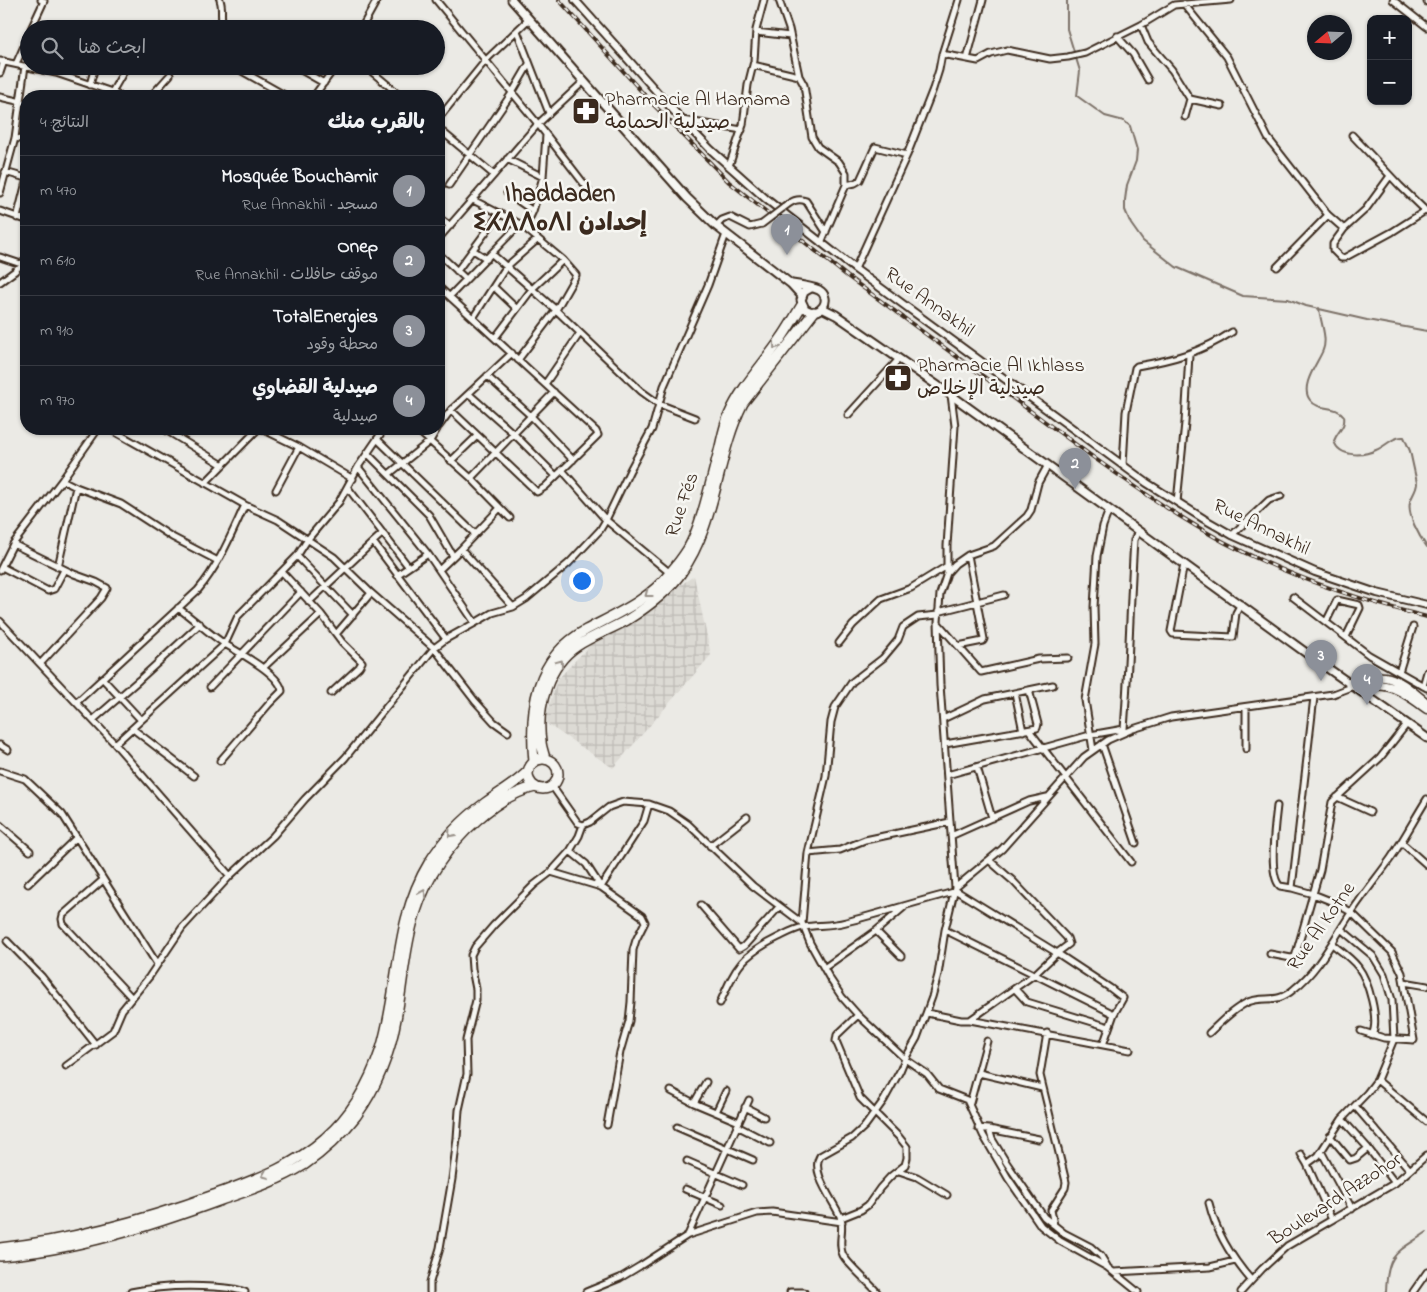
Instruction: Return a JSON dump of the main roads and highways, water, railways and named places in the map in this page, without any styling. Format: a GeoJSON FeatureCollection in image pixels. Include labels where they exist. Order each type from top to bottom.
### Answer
{"type":"FeatureCollection","features":[{"type":"Feature","properties":{"kind":"highway","name":"Rue Fés"},"geometry":{"type":"LineString","coordinates":[[531,766],[535,704],[543,675],[550,661],[560,649],[575,637],[628,608],[650,593],[670,573],[688,548],[698,522],[728,416],[740,392],[781,339],[802,300]]}},
{"type":"Feature","properties":{"kind":"highway","name":"Rue Fés"},"geometry":{"type":"LineString","coordinates":[[546,759],[540,741],[540,720],[544,692],[559,662],[576,647],[628,619],[662,595],[681,573],[698,543],[714,498],[735,419],[743,403],[821,307]]}},
{"type":"Feature","properties":{"kind":"highway"},"geometry":{"type":"LineString","coordinates":[[0,1248],[88,1233],[175,1209],[273,1172],[300,1158],[326,1137],[352,1107],[369,1079],[378,1057],[387,1024],[406,919],[412,898],[423,874],[446,840],[464,820],[484,803],[516,783],[531,766],[546,759],[552,762],[558,774],[557,781],[547,789],[535,787],[530,782],[528,776],[531,766]]}},
{"type":"Feature","properties":{"kind":"highway"},"geometry":{"type":"LineString","coordinates":[[0,1256],[66,1246],[125,1232],[178,1216],[276,1180],[306,1164],[332,1142],[360,1110],[374,1088],[387,1056],[396,1019],[415,913],[437,866],[469,827],[489,810],[518,792],[535,787]]}},
{"type":"Feature","properties":{"kind":"main road"},"geometry":{"type":"LineString","coordinates":[[512,0],[687,198],[716,226],[791,284],[802,300],[805,309],[821,307],[836,315],[951,395],[1427,738]]}},
{"type":"Feature","properties":{"kind":"main road"},"geometry":{"type":"LineString","coordinates":[[791,284],[816,288],[823,293],[821,307]]}},
{"type":"Feature","properties":{"kind":"main road","name":"Rue Fés"},"geometry":{"type":"LineString","coordinates":[[802,300],[807,290],[811,288]]}},
{"type":"Feature","properties":{"kind":"main road"},"geometry":{"type":"LineString","coordinates":[[1354,686],[1370,678],[1385,676],[1398,682],[1427,702]]}},
{"type":"Feature","properties":{"kind":"main road"},"geometry":{"type":"LineString","coordinates":[[1354,686],[1387,685],[1406,694],[1427,709]]}},
{"type":"Feature","properties":{"kind":"waterway"},"geometry":{"type":"LineString","coordinates":[[1067,0],[1067,29],[1080,71],[1077,96],[1105,116],[1124,121],[1130,126],[1137,150],[1136,161],[1127,185],[1125,210],[1131,224],[1143,241],[1176,267],[1243,296],[1288,299],[1306,306],[1427,331]]}},
{"type":"Feature","properties":{"kind":"waterway"},"geometry":{"type":"LineString","coordinates":[[1319,308],[1324,345],[1310,375],[1307,394],[1314,404],[1336,410],[1344,416],[1343,427],[1334,441],[1337,447],[1346,453],[1365,454],[1380,448],[1396,438],[1404,437],[1410,451],[1417,483],[1410,502],[1410,513],[1417,531],[1427,547]]}},
{"type":"Feature","properties":{"kind":"waterway"},"geometry":{"type":"LineString","coordinates":[[1386,1292],[1389,1269],[1396,1255],[1427,1232]]}},
{"type":"Feature","properties":{"kind":"railway"},"geometry":{"type":"LineString","coordinates":[[559,0],[651,102],[729,182],[847,276],[1097,460],[1179,516],[1243,552],[1325,586],[1365,600],[1427,617]]}},
{"type":"Feature","properties":{"kind":"place","name":"Pharmacie Al Hamama صيدلية الحمامة"},"geometry":{"type":"Point","coordinates":[586,111]}},
{"type":"Feature","properties":{"kind":"place","name":"Mosquée Bouchamir"},"geometry":{"type":"Point","coordinates":[787,255]}},
{"type":"Feature","properties":{"kind":"place","name":"Pharmacie Al Ikhlass صيدلية الإخلاص"},"geometry":{"type":"Point","coordinates":[898,378]}},
{"type":"Feature","properties":{"kind":"place","name":"Onep"},"geometry":{"type":"Point","coordinates":[1075,489]}},
{"type":"Feature","properties":{"kind":"place","name":"TotalEnergies"},"geometry":{"type":"Point","coordinates":[1321,681]}},
{"type":"Feature","properties":{"kind":"place","name":"صيدلية القضاوي"},"geometry":{"type":"Point","coordinates":[1367,705]}},
{"type":"Feature","properties":{"kind":"district","name":"Ihaddaden ⵉⵃⴷⴷⴰⴷⵏ إحدادن"},"geometry":{"type":"Point","coordinates":[560,210]}}]}
